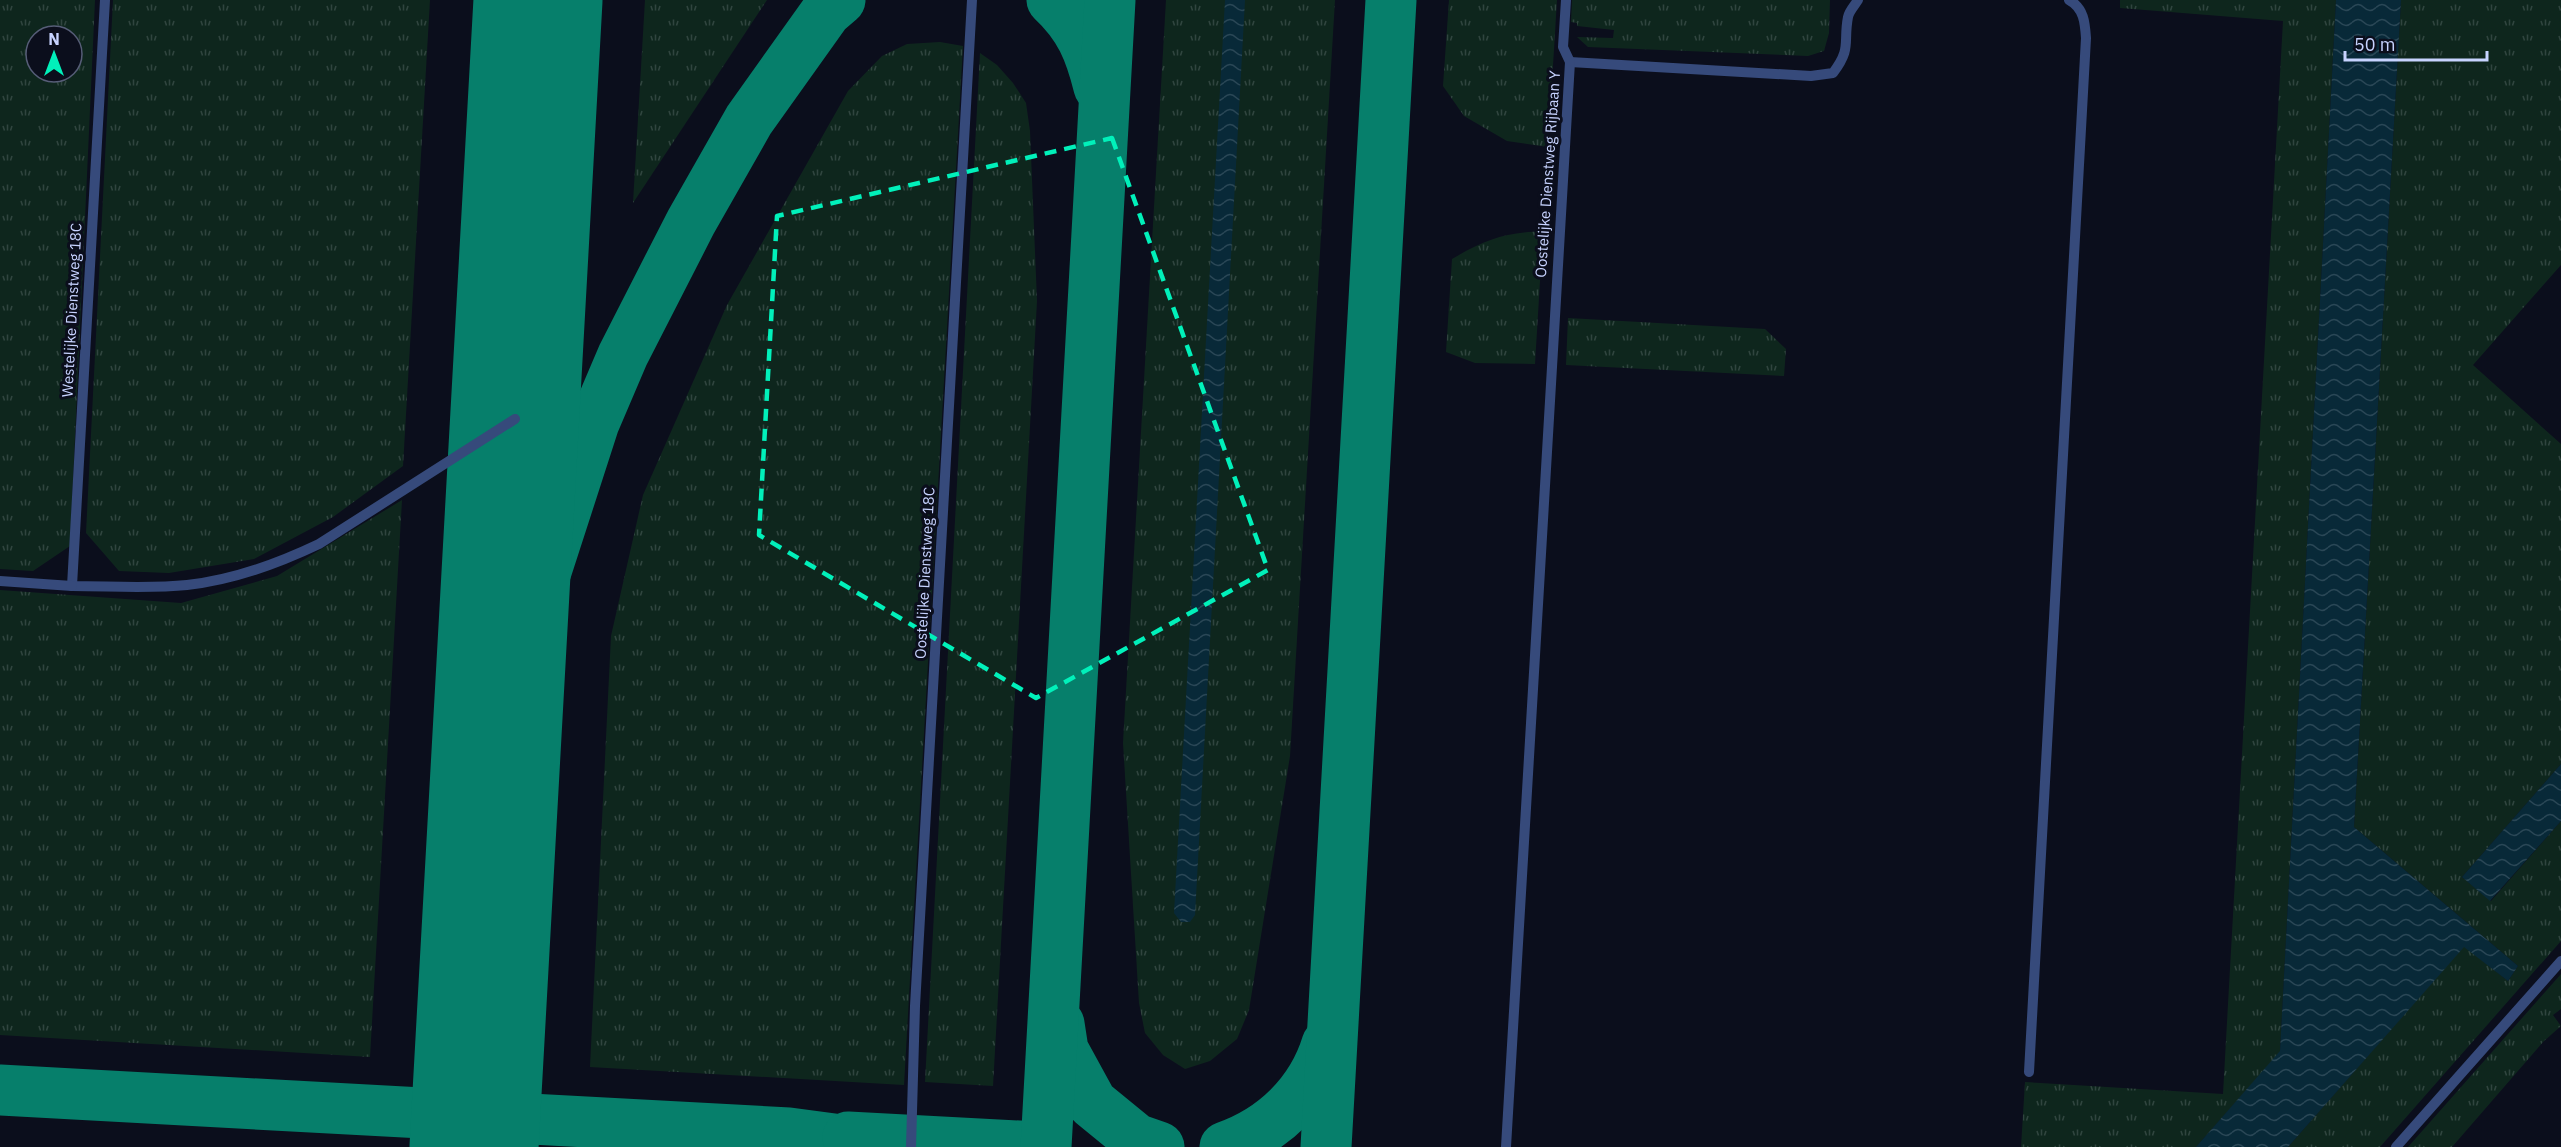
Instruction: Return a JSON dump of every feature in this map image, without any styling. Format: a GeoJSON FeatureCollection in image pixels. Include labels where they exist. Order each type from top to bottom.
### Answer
{"type":"FeatureCollection","features":[{"type":"Feature","properties":{"kind":"lane","name":"Westelijke Dienstweg 18C"},"geometry":{"type":"LineString","coordinates":[[72,586],[105,0]]}},
{"type":"Feature","properties":{"kind":"lane","name":"Oostelijke Dienstweg 18C"},"geometry":{"type":"LineString","coordinates":[[911,1147],[915,1006],[972,0]]}},
{"type":"Feature","properties":{"kind":"lane","name":"Oostelijke Dienstweg Rijbaan Y"},"geometry":{"type":"LineString","coordinates":[[1506,1147],[1570,62],[1563,47],[1566,0]]}},
{"type":"Feature","properties":{"kind":"lane"},"geometry":{"type":"LineString","coordinates":[[1570,62],[1810,76],[1833,73],[1843,59],[1848,44],[1849,0]]}},
{"type":"Feature","properties":{"kind":"lane"},"geometry":{"type":"LineString","coordinates":[[1848,15],[1858,0]]}},
{"type":"Feature","properties":{"kind":"lane"},"geometry":{"type":"LineString","coordinates":[[2029,1072],[2086,38],[2084,17],[2074,2],[2069,0]]}},
{"type":"Feature","properties":{"kind":"lane"},"geometry":{"type":"LineString","coordinates":[[0,581],[72,586],[187,585],[251,571],[287,559],[319,544],[515,419]]}},
{"type":"Feature","properties":{"kind":"lane"},"geometry":{"type":"LineString","coordinates":[[2396,1147],[2561,961]]}},
{"type":"Feature","properties":{"kind":"highlighted area"},"geometry":{"type":"Polygon","coordinates":[[[1112,138],[1268,570],[1036,698],[759,535],[777,216],[1112,138]]]}},
{"type":"Feature","properties":{"kind":"green space"},"geometry":{"type":"Polygon","coordinates":[[[0,0],[95,0],[70,546],[33,571],[0,569],[0,0]]]}},
{"type":"Feature","properties":{"kind":"green space"},"geometry":{"type":"Polygon","coordinates":[[[113,0],[430,0],[403,466],[333,517],[254,559],[169,573],[119,571],[86,533],[113,0]]]}},
{"type":"Feature","properties":{"kind":"green space"},"geometry":{"type":"Polygon","coordinates":[[[645,0],[767,0],[633,203],[645,0]]]}},
{"type":"Feature","properties":{"kind":"green space"},"geometry":{"type":"Polygon","coordinates":[[[1166,0],[1335,0],[1290,756],[1249,1010],[1237,1039],[1210,1061],[1185,1069],[1163,1055],[1145,1033],[1139,1003],[1123,743],[1166,0]]]}},
{"type":"Feature","properties":{"kind":"green space"},"geometry":{"type":"Polygon","coordinates":[[[1449,0],[1557,0],[1548,147],[1507,141],[1464,116],[1443,86],[1449,0]]]}},
{"type":"Feature","properties":{"kind":"green space"},"geometry":{"type":"Polygon","coordinates":[[[1572,0],[1830,0],[1829,33],[1824,51],[1808,56],[1588,47],[1577,37],[1613,38],[1614,30],[1577,26],[1577,23],[1571,22],[1572,0]]]}},
{"type":"Feature","properties":{"kind":"green space"},"geometry":{"type":"Polygon","coordinates":[[[2120,0],[2336,0],[2280,1052],[2196,1147],[2021,1147],[2025,1082],[2223,1094],[2283,21],[2120,8],[2120,0]]]}},
{"type":"Feature","properties":{"kind":"green space"},"geometry":{"type":"Polygon","coordinates":[[[2401,0],[2561,0],[2561,265],[2473,365],[2561,444],[2561,764],[2462,877],[2491,901],[2561,821],[2561,941],[2380,1147],[2288,1147],[2464,946],[2508,981],[2518,966],[2354,827],[2401,0]]]}},
{"type":"Feature","properties":{"kind":"green space"},"geometry":{"type":"Polygon","coordinates":[[[940,42],[963,46],[904,1085],[590,1067],[611,636],[643,495],[727,305],[848,91],[882,56],[907,44],[940,42]]]}},
{"type":"Feature","properties":{"kind":"green space"},"geometry":{"type":"Polygon","coordinates":[[[980,53],[997,65],[1026,103],[1030,131],[1037,301],[993,1086],[925,1082],[980,53]]]}},
{"type":"Feature","properties":{"kind":"green space"},"geometry":{"type":"Polygon","coordinates":[[[1543,231],[1535,364],[1475,363],[1446,352],[1452,259],[1475,246],[1496,238],[1517,233],[1543,231]]]}},
{"type":"Feature","properties":{"kind":"green space"},"geometry":{"type":"Polygon","coordinates":[[[1568,318],[1765,329],[1786,349],[1784,376],[1566,365],[1568,318]]]}},
{"type":"Feature","properties":{"kind":"green space"},"geometry":{"type":"Polygon","coordinates":[[[402,500],[370,1057],[0,1035],[0,590],[181,603],[277,576],[402,500]]]}},
{"type":"Feature","properties":{"kind":"green space"},"geometry":{"type":"Polygon","coordinates":[[[2561,974],[2561,1009],[2553,1015],[2561,1026],[2543,1042],[2452,1147],[2408,1147],[2561,974]]]}},
{"type":"Feature","properties":{"kind":"water"},"geometry":{"type":"Polygon","coordinates":[[[1225,0],[1245,0],[1195,915],[1190,922],[1181,922],[1174,913],[1225,0]]]}},
{"type":"Feature","properties":{"kind":"water"},"geometry":{"type":"Polygon","coordinates":[[[2336,0],[2401,0],[2354,827],[2518,966],[2508,981],[2464,947],[2288,1147],[2196,1147],[2280,1051],[2336,0]]]}},
{"type":"Feature","properties":{"kind":"water"},"geometry":{"type":"Polygon","coordinates":[[[2561,764],[2561,821],[2490,901],[2462,877],[2561,764]]]}},
{"type":"Feature","properties":{"kind":"taxiway"},"geometry":{"type":"LineString","coordinates":[[537,28],[541,0]]}},
{"type":"Feature","properties":{"kind":"taxiway"},"geometry":{"type":"LineString","coordinates":[[488,900],[515,699],[538,596],[594,423],[623,355],[691,222],[749,120],[826,12],[840,0]]}},
{"type":"Feature","properties":{"kind":"taxiway"},"geometry":{"type":"LineString","coordinates":[[1052,0],[1077,29],[1083,40],[1099,87]]}},
{"type":"Feature","properties":{"kind":"taxiway"},"geometry":{"type":"LineString","coordinates":[[1046,1147],[1110,0]]}},
{"type":"Feature","properties":{"kind":"taxiway"},"geometry":{"type":"LineString","coordinates":[[1326,1147],[1391,0]]}},
{"type":"Feature","properties":{"kind":"taxiway"},"geometry":{"type":"LineString","coordinates":[[1059,1024],[1063,1050],[1092,1103],[1136,1139],[1159,1147]]}},
{"type":"Feature","properties":{"kind":"taxiway"},"geometry":{"type":"LineString","coordinates":[[1225,1147],[1260,1131],[1289,1108],[1312,1078],[1327,1044]]}},
{"type":"Feature","properties":{"kind":"taxiway"},"geometry":{"type":"LineString","coordinates":[[0,1090],[789,1133],[849,1141],[870,1147]]}},
{"type":"Feature","properties":{"kind":"taxiway"},"geometry":{"type":"LineString","coordinates":[[848,1137],[1037,1147]]}},
{"type":"Feature","properties":{"kind":"runway"},"geometry":{"type":"LineString","coordinates":[[474,1147],[538,0]]}}]}
